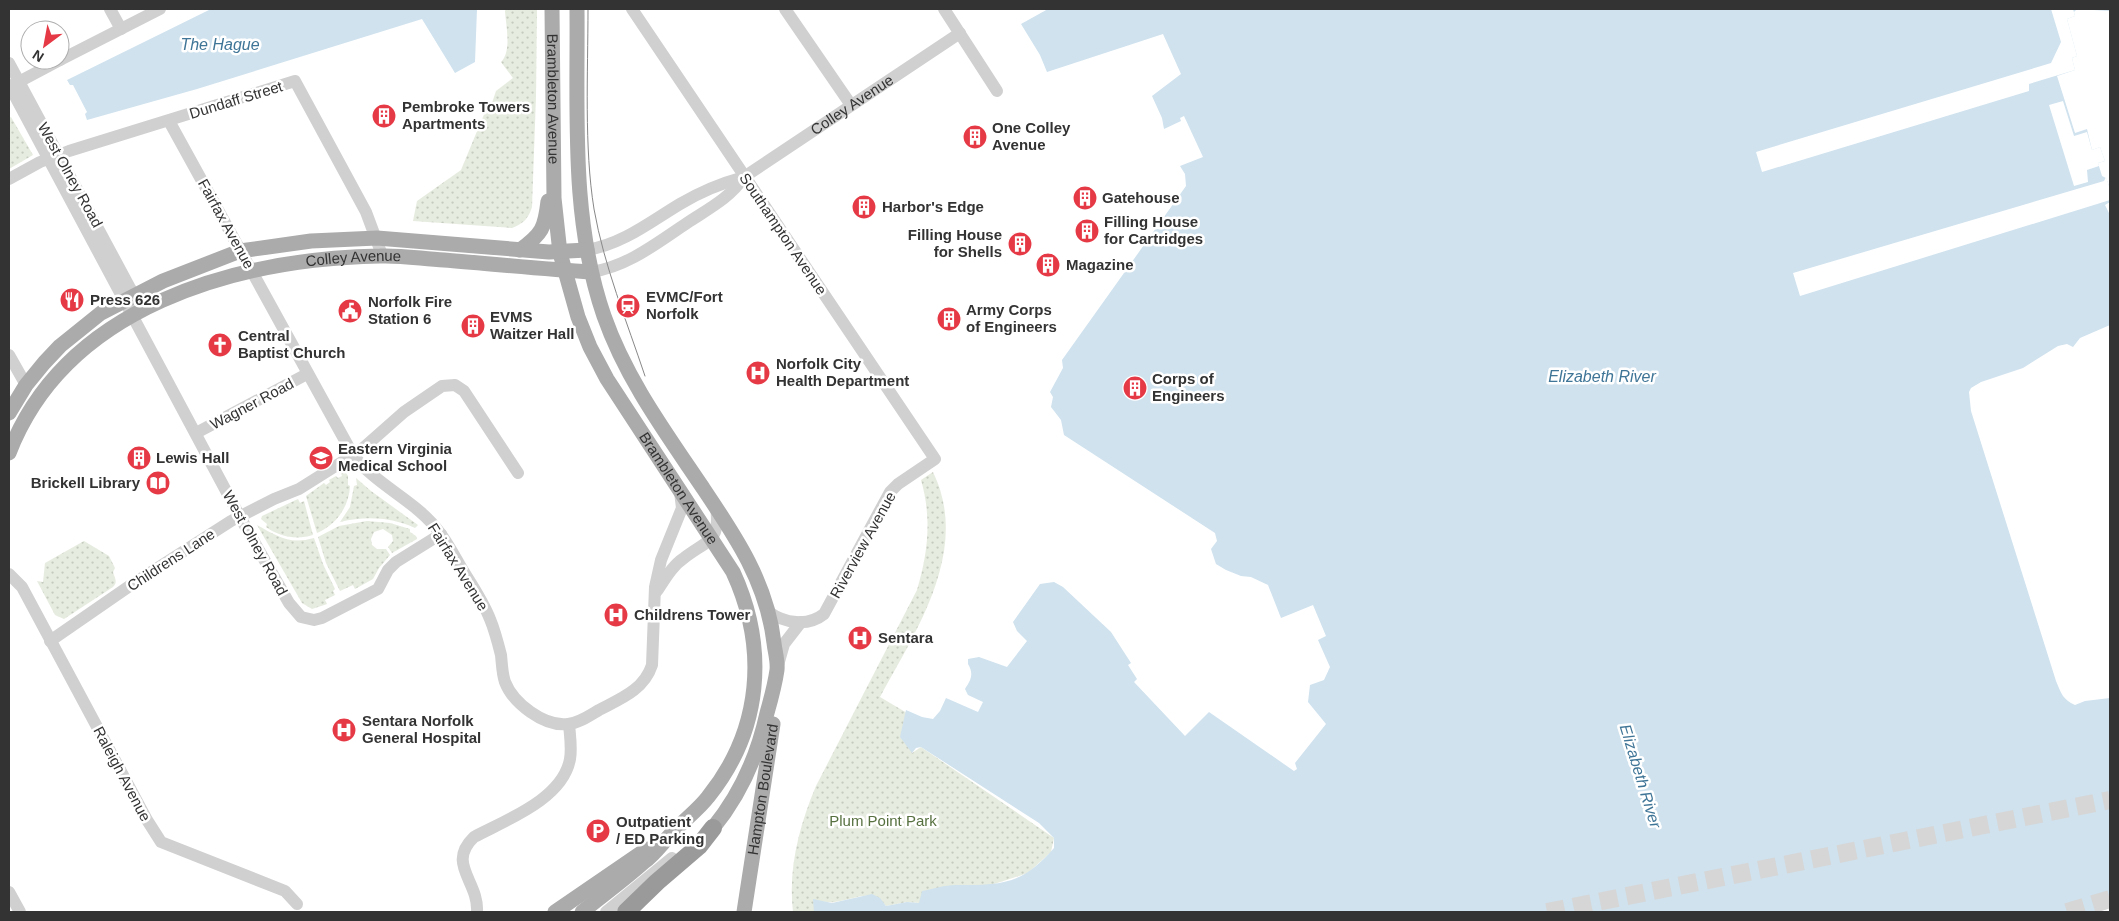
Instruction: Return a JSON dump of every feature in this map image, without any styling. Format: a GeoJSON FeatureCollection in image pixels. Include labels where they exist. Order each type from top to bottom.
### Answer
{"type":"FeatureCollection","features":[{"type":"Feature","properties":{"kind":"highway"},"geometry":{"type":"LineString","coordinates":[[626,912],[699,846],[713,828]]}},
{"type":"Feature","properties":{"kind":"main road","name":"Brambleton Avenue"},"geometry":{"type":"LineString","coordinates":[[552,9],[555,216],[560,253],[578,317],[598,363],[733,572],[747,608],[754,641],[755,680],[747,723],[732,762],[708,798],[646,861],[582,912]]}},
{"type":"Feature","properties":{"kind":"main road","name":"Brambleton Avenue"},"geometry":{"type":"LineString","coordinates":[[577,9],[579,161],[587,250],[591,272],[605,318],[625,365],[654,414],[746,554],[756,575],[769,612],[777,668],[760,740],[740,786],[724,815],[713,828]]}},
{"type":"Feature","properties":{"kind":"main road"},"geometry":{"type":"LineString","coordinates":[[520,250],[544,228],[553,150]]}},
{"type":"Feature","properties":{"kind":"main road","name":"Colley Avenue"},"geometry":{"type":"LineString","coordinates":[[9,413],[26,385],[44,363],[79,329],[101,313],[163,281],[240,251],[311,241],[377,238],[560,253],[587,250]]}},
{"type":"Feature","properties":{"kind":"main road","name":"Colley Avenue"},"geometry":{"type":"LineString","coordinates":[[9,453],[30,411],[58,372],[93,340],[110,328],[178,293],[250,270],[329,258],[382,256],[591,272]]}},
{"type":"Feature","properties":{"kind":"main road","name":"Hampton Boulevard"},"geometry":{"type":"LineString","coordinates":[[744,912],[777,701],[777,668]]}},
{"type":"Feature","properties":{"kind":"main road"},"geometry":{"type":"LineString","coordinates":[[554,912],[674,831]]}},
{"type":"Feature","properties":{"kind":"street"},"geometry":{"type":"LineString","coordinates":[[110,9],[121,29]]}},
{"type":"Feature","properties":{"kind":"street"},"geometry":{"type":"LineString","coordinates":[[70,55],[160,9]]}},
{"type":"Feature","properties":{"kind":"street","name":"Southampton Avenue"},"geometry":{"type":"LineString","coordinates":[[632,9],[931,462]]}},
{"type":"Feature","properties":{"kind":"street"},"geometry":{"type":"LineString","coordinates":[[784,9],[851,105]]}},
{"type":"Feature","properties":{"kind":"street"},"geometry":{"type":"LineString","coordinates":[[944,9],[997,91]]}},
{"type":"Feature","properties":{"kind":"street","name":"Colley Avenue"},"geometry":{"type":"LineString","coordinates":[[587,250],[620,240],[694,196],[725,182],[744,177],[960,32]]}},
{"type":"Feature","properties":{"kind":"street","name":"West Olney Road"},"geometry":{"type":"LineString","coordinates":[[9,63],[12,84],[19,104],[54,157],[129,298],[134,316],[240,517],[296,613],[308,620],[322,618],[378,589],[388,570],[396,562],[441,534]]}},
{"type":"Feature","properties":{"kind":"street"},"geometry":{"type":"LineString","coordinates":[[12,84],[40,70]]}},
{"type":"Feature","properties":{"kind":"street","name":"Dundaff Street"},"geometry":{"type":"LineString","coordinates":[[9,179],[54,157],[295,81],[366,212],[382,256]]}},
{"type":"Feature","properties":{"kind":"street","name":"Fairfax Avenue"},"geometry":{"type":"LineString","coordinates":[[169,121],[353,456],[378,481],[415,507],[441,534],[490,618],[508,688],[527,708],[543,719],[559,724],[569,724]]}},
{"type":"Feature","properties":{"kind":"street","name":"Colley Avenue"},"geometry":{"type":"LineString","coordinates":[[591,272],[616,265],[644,251],[732,193],[744,177]]}},
{"type":"Feature","properties":{"kind":"street"},"geometry":{"type":"LineString","coordinates":[[9,355],[26,385]]}},
{"type":"Feature","properties":{"kind":"street","name":"Wagner Road"},"geometry":{"type":"LineString","coordinates":[[196,433],[307,374]]}},
{"type":"Feature","properties":{"kind":"street","name":"Childrens Lane"},"geometry":{"type":"LineString","coordinates":[[50,641],[130,585],[240,517],[274,499],[299,489],[353,456],[366,447],[404,412],[442,386],[454,384],[464,391],[518,473]]}},
{"type":"Feature","properties":{"kind":"street","name":"Riverview Avenue"},"geometry":{"type":"LineString","coordinates":[[769,612],[778,619],[801,622],[824,614],[890,492],[931,462]]}},
{"type":"Feature","properties":{"kind":"street"},"geometry":{"type":"LineString","coordinates":[[477,912],[474,889],[462,864],[462,855],[466,845],[474,837],[540,801],[556,787],[564,776],[570,758],[569,724],[577,722],[626,696],[645,681],[652,665],[654,595],[661,560],[682,508],[680,489]]}},
{"type":"Feature","properties":{"kind":"street"},"geometry":{"type":"LineString","coordinates":[[654,595],[670,571],[684,558],[708,543],[716,528],[716,507]]}},
{"type":"Feature","properties":{"kind":"street","name":"Raleigh Avenue"},"geometry":{"type":"LineString","coordinates":[[9,574],[22,587],[147,820],[161,842],[285,891],[297,904]]}},
{"type":"Feature","properties":{"kind":"street"},"geometry":{"type":"LineString","coordinates":[[777,668],[784,644],[801,622]]}},
{"type":"Feature","properties":{"kind":"street","name":"Brambleton Avenue"},"geometry":{"type":"LineString","coordinates":[[606,912],[671,859],[713,828]]}},
{"type":"Feature","properties":{"kind":"street"},"geometry":{"type":"LineString","coordinates":[[9,892],[20,912]]}},
{"type":"Feature","properties":{"kind":"green space"},"geometry":{"type":"Polygon","coordinates":[[[506,9],[537,9],[532,207],[527,218],[512,228],[413,221],[417,201],[461,170],[485,112],[481,102],[492,103],[496,91],[513,78],[501,62],[507,45],[506,9]]]}},
{"type":"Feature","properties":{"kind":"green space"},"geometry":{"type":"Polygon","coordinates":[[[11,117],[33,155],[9,169],[9,118],[11,117]]]}},
{"type":"Feature","properties":{"kind":"green space"},"geometry":{"type":"Polygon","coordinates":[[[345,471],[348,476],[348,485],[350,486],[344,508],[336,520],[317,533],[306,496],[324,483],[326,485],[330,482],[329,480],[336,476],[338,478],[342,476],[341,473],[345,471]]]}},
{"type":"Feature","properties":{"kind":"green space","name":"Plum Point Park"},"geometry":{"type":"Polygon","coordinates":[[[933,472],[943,501],[946,531],[942,560],[934,589],[923,617],[880,697],[907,713],[912,753],[921,747],[1054,838],[1051,852],[1028,873],[991,885],[958,885],[920,903],[907,902],[886,906],[875,897],[862,896],[832,902],[814,900],[815,912],[793,912],[792,880],[796,848],[810,801],[917,590],[924,563],[927,535],[927,508],[921,480],[933,472]]]}},
{"type":"Feature","properties":{"kind":"green space"},"geometry":{"type":"Polygon","coordinates":[[[356,478],[418,525],[415,528],[406,524],[369,518],[340,522],[350,507],[354,486],[357,485],[356,478]]]}},
{"type":"Feature","properties":{"kind":"green space"},"geometry":{"type":"Polygon","coordinates":[[[298,499],[300,503],[304,501],[313,535],[289,537],[266,527],[267,524],[261,519],[262,516],[298,499]]]}},
{"type":"Feature","properties":{"kind":"green space"},"geometry":{"type":"Polygon","coordinates":[[[367,521],[390,523],[410,529],[410,532],[417,539],[392,553],[388,547],[393,541],[392,535],[383,529],[374,532],[371,539],[372,545],[377,549],[386,549],[390,555],[373,579],[355,589],[353,585],[340,591],[326,563],[318,537],[339,526],[367,521]]]}},
{"type":"Feature","properties":{"kind":"green space"},"geometry":{"type":"Polygon","coordinates":[[[257,525],[277,536],[290,540],[314,538],[323,564],[335,589],[333,591],[335,595],[325,600],[327,604],[312,609],[302,603],[257,525]]]}},
{"type":"Feature","properties":{"kind":"green space"},"geometry":{"type":"Polygon","coordinates":[[[84,541],[109,556],[115,568],[113,572],[116,580],[115,584],[64,619],[55,615],[37,581],[43,582],[45,563],[84,541]]]}},
{"type":"Feature","properties":{"kind":"water","name":"The Hague"},"geometry":{"type":"Polygon","coordinates":[[[211,9],[477,9],[475,62],[455,73],[422,19],[197,89],[87,120],[85,114],[87,112],[73,85],[70,85],[67,80],[211,9]]]}},
{"type":"Feature","properties":{"kind":"water","name":"Elizabeth River"},"geometry":{"type":"Polygon","coordinates":[[[1048,9],[2077,9],[2074,12],[2075,16],[2067,19],[2077,56],[2072,58],[2075,70],[2057,76],[2075,133],[2087,129],[2092,150],[2100,147],[2105,161],[2098,163],[2102,176],[2106,178],[2110,188],[2110,202],[2105,205],[2110,215],[2110,325],[2080,338],[2073,347],[2067,344],[2058,346],[2023,368],[1981,382],[1971,388],[1969,392],[1971,411],[2059,689],[2065,698],[2075,705],[2085,701],[2110,698],[2110,908],[2097,912],[814,912],[813,899],[832,903],[872,894],[880,898],[886,906],[907,902],[919,903],[922,891],[956,885],[999,883],[1021,876],[1032,869],[1054,848],[1054,838],[1039,823],[921,747],[916,748],[912,753],[900,737],[906,710],[922,717],[933,719],[940,711],[946,698],[978,712],[983,702],[968,695],[965,689],[971,677],[968,659],[979,657],[1007,667],[1027,641],[1017,631],[1013,622],[1040,584],[1054,582],[1063,587],[1111,632],[1131,663],[1128,665],[1137,679],[1134,682],[1185,736],[1209,712],[1294,771],[1297,769],[1295,763],[1326,724],[1308,702],[1310,685],[1324,680],[1330,667],[1318,640],[1326,636],[1313,605],[1281,618],[1268,585],[1251,577],[1241,576],[1226,570],[1216,564],[1211,549],[1217,541],[1215,533],[1064,435],[1061,420],[1051,407],[1053,397],[1050,392],[1063,368],[1062,360],[1186,186],[1185,174],[1180,166],[1203,157],[1184,116],[1180,118],[1181,121],[1164,129],[1162,118],[1152,96],[1181,74],[1163,34],[1047,72],[1040,55],[1021,24],[1048,9]]]}},
{"type":"Feature","properties":{"kind":"water"},"geometry":{"type":"Polygon","coordinates":[[[2077,9],[2110,9],[2110,11],[2077,9]]]}},
{"type":"Feature","properties":{"kind":"pier"},"geometry":{"type":"Polygon","coordinates":[[[2051,9],[2073,9],[2075,16],[2067,19],[2077,56],[2072,58],[2075,70],[2029,84],[2029,91],[1762,172],[1756,152],[2051,63],[2061,42],[2051,9]]]}},
{"type":"Feature","properties":{"kind":"pier"},"geometry":{"type":"Polygon","coordinates":[[[2063,101],[2074,136],[2087,132],[2092,150],[2100,147],[2105,161],[2098,163],[2099,166],[2087,170],[2088,182],[2074,186],[2049,105],[2063,101]]]}},
{"type":"Feature","properties":{"kind":"pier"},"geometry":{"type":"Polygon","coordinates":[[[2106,177],[2110,189],[2110,200],[1800,296],[1793,273],[2104,181],[2106,177]]]}},
{"type":"Feature","properties":{"kind":"tunnel"},"geometry":{"type":"LineString","coordinates":[[1547,912],[2110,800]]}},
{"type":"Feature","properties":{"kind":"tunnel"},"geometry":{"type":"LineString","coordinates":[[2067,912],[2110,899]]}},
{"type":"Feature","properties":{"kind":"tram line"},"geometry":{"type":"LineString","coordinates":[[588,9],[588,135],[594,209],[610,273],[645,376]]}},
{"type":"Feature","properties":{"kind":"place","name":"Pembroke Towers Apartments"},"geometry":{"type":"Point","coordinates":[384,116]}},
{"type":"Feature","properties":{"kind":"place","name":"One Colley Avenue"},"geometry":{"type":"Point","coordinates":[975,137]}},
{"type":"Feature","properties":{"kind":"place","name":"Gatehouse"},"geometry":{"type":"Point","coordinates":[1085,198]}},
{"type":"Feature","properties":{"kind":"place","name":"Harbor's Edge"},"geometry":{"type":"Point","coordinates":[864,207]}},
{"type":"Feature","properties":{"kind":"place","name":"Filling House for Cartridges"},"geometry":{"type":"Point","coordinates":[1087,231]}},
{"type":"Feature","properties":{"kind":"place","name":"Filling House for Shells"},"geometry":{"type":"Point","coordinates":[1020,244]}},
{"type":"Feature","properties":{"kind":"place","name":"Magazine"},"geometry":{"type":"Point","coordinates":[1048,265]}},
{"type":"Feature","properties":{"kind":"place","name":"Press 626"},"geometry":{"type":"Point","coordinates":[72,300]}},
{"type":"Feature","properties":{"kind":"place","name":"EVMC/Fort Norfolk"},"geometry":{"type":"Point","coordinates":[628,306]}},
{"type":"Feature","properties":{"kind":"place","name":"Norfolk Fire Station 6"},"geometry":{"type":"Point","coordinates":[350,311]}},
{"type":"Feature","properties":{"kind":"place","name":"Army Corps of Engineers"},"geometry":{"type":"Point","coordinates":[949,319]}},
{"type":"Feature","properties":{"kind":"place","name":"EVMS Waitzer Hall"},"geometry":{"type":"Point","coordinates":[473,326]}},
{"type":"Feature","properties":{"kind":"place","name":"Central Baptist Church"},"geometry":{"type":"Point","coordinates":[220,345]}},
{"type":"Feature","properties":{"kind":"place","name":"Norfolk City Health Department"},"geometry":{"type":"Point","coordinates":[758,373]}},
{"type":"Feature","properties":{"kind":"place","name":"Corps of Engineers"},"geometry":{"type":"Point","coordinates":[1135,388]}},
{"type":"Feature","properties":{"kind":"place","name":"Lewis Hall"},"geometry":{"type":"Point","coordinates":[139,458]}},
{"type":"Feature","properties":{"kind":"place","name":"Eastern Virginia Medical School"},"geometry":{"type":"Point","coordinates":[321,458]}},
{"type":"Feature","properties":{"kind":"place","name":"Brickell Library"},"geometry":{"type":"Point","coordinates":[158,483]}},
{"type":"Feature","properties":{"kind":"place","name":"Childrens Tower"},"geometry":{"type":"Point","coordinates":[616,615]}},
{"type":"Feature","properties":{"kind":"place","name":"Sentara"},"geometry":{"type":"Point","coordinates":[860,638]}},
{"type":"Feature","properties":{"kind":"place","name":"Sentara Norfolk General Hospital"},"geometry":{"type":"Point","coordinates":[344,730]}},
{"type":"Feature","properties":{"kind":"place","name":"Outpatient / ED Parking"},"geometry":{"type":"Point","coordinates":[598,831]}}]}
